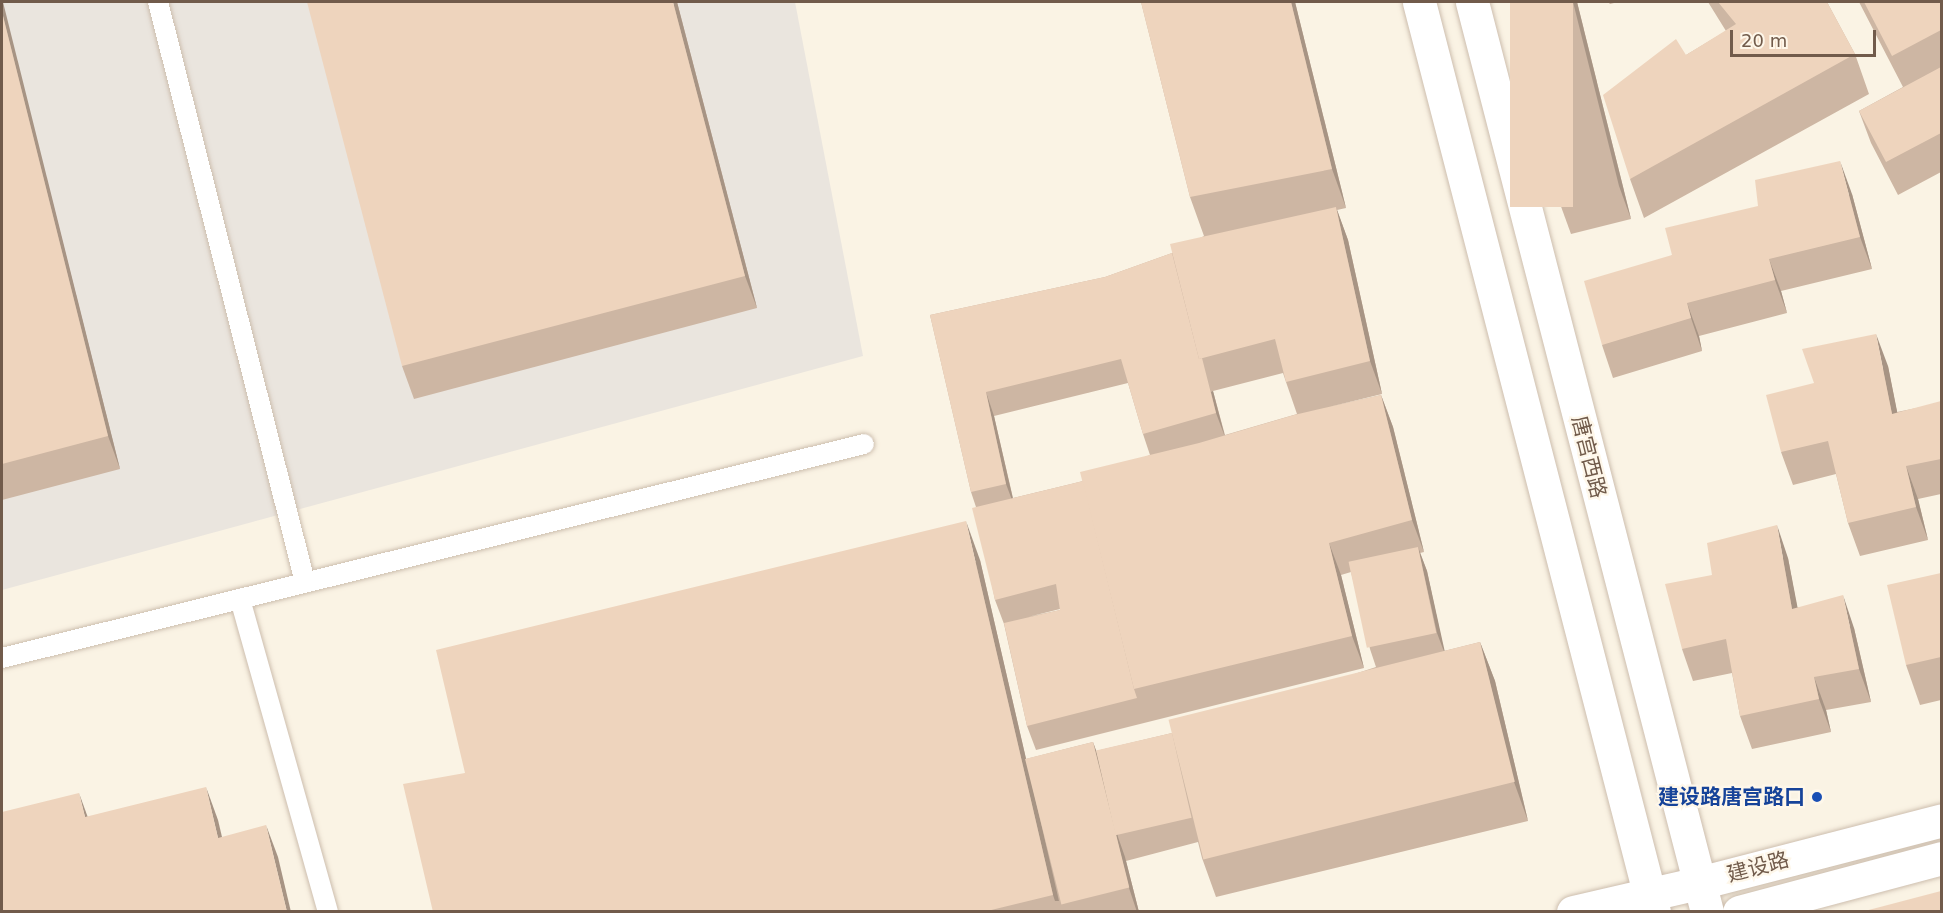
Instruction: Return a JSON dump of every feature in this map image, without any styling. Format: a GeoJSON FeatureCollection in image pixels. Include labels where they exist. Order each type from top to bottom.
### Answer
{"type":"FeatureCollection","features":[{"type":"Feature","properties":{"kind":"street"},"geometry":{"type":"LineString","coordinates":[[1419,2],[1652,903]]}},
{"type":"Feature","properties":{"kind":"street","name":"唐宫西路"},"geometry":{"type":"LineString","coordinates":[[1472,2],[1703,897]]}},
{"type":"Feature","properties":{"kind":"street","name":"建设路"},"geometry":{"type":"LineString","coordinates":[[1573,912],[1703,897],[1941,820]]}},
{"type":"Feature","properties":{"kind":"street","name":"建设路"},"geometry":{"type":"LineString","coordinates":[[1739,912],[1941,858]]}},
{"type":"Feature","properties":{"kind":"lane"},"geometry":{"type":"LineString","coordinates":[[158,2],[305,582]]}},
{"type":"Feature","properties":{"kind":"lane"},"geometry":{"type":"LineString","coordinates":[[2,658],[864,444]]}},
{"type":"Feature","properties":{"kind":"lane"},"geometry":{"type":"LineString","coordinates":[[240,599],[328,912]]}},
{"type":"Feature","properties":{"kind":"shaded area"},"geometry":{"type":"Polygon","coordinates":[[[2,2],[795,2],[863,356],[2,590],[2,2]]]}},
{"type":"Feature","properties":{"kind":"building"},"geometry":{"type":"Polygon","coordinates":[[[307,2],[673,2],[745,276],[402,366],[307,2]]]}},
{"type":"Feature","properties":{"kind":"building"},"geometry":{"type":"Polygon","coordinates":[[[1141,2],[1291,2],[1332,169],[1190,197],[1141,2]]]}},
{"type":"Feature","properties":{"kind":"building"},"geometry":{"type":"Polygon","coordinates":[[[1510,2],[1573,2],[1573,207],[1510,207],[1510,2]]]}},
{"type":"Feature","properties":{"kind":"building"},"geometry":{"type":"Polygon","coordinates":[[[1718,2],[1827,2],[1855,54],[1630,179],[1603,95],[1676,39],[1686,55],[1736,24],[1718,2]]]}},
{"type":"Feature","properties":{"kind":"building"},"geometry":{"type":"Polygon","coordinates":[[[1864,2],[1941,2],[1941,30],[1892,56],[1864,2]]]}},
{"type":"Feature","properties":{"kind":"building"},"geometry":{"type":"Polygon","coordinates":[[[2,12],[108,436],[2,464],[2,12]]]}},
{"type":"Feature","properties":{"kind":"building"},"geometry":{"type":"Polygon","coordinates":[[[1941,67],[1941,133],[1886,162],[1859,111],[1941,67]]]}},
{"type":"Feature","properties":{"kind":"building"},"geometry":{"type":"Polygon","coordinates":[[[1840,161],[1860,237],[1769,259],[1775,280],[1687,303],[1691,318],[1602,345],[1584,281],[1672,255],[1665,228],[1758,206],[1755,180],[1840,161]]]}},
{"type":"Feature","properties":{"kind":"building"},"geometry":{"type":"Polygon","coordinates":[[[1336,207],[1370,361],[1286,382],[1275,339],[1199,359],[1170,244],[1336,207]]]}},
{"type":"Feature","properties":{"kind":"building"},"geometry":{"type":"Polygon","coordinates":[[[1172,253],[1199,359],[1202,358],[1216,413],[1143,434],[1121,359],[986,392],[1006,484],[971,492],[930,315],[1105,277],[1172,253]]]}},
{"type":"Feature","properties":{"kind":"building"},"geometry":{"type":"Polygon","coordinates":[[[1876,334],[1892,414],[1941,401],[1941,459],[1906,466],[1916,507],[1848,523],[1828,441],[1781,452],[1766,395],[1814,383],[1802,349],[1876,334]]]}},
{"type":"Feature","properties":{"kind":"building"},"geometry":{"type":"Polygon","coordinates":[[[1381,395],[1412,520],[1329,543],[1352,636],[1134,689],[1080,472],[1199,443],[1294,415],[1381,395]]]}},
{"type":"Feature","properties":{"kind":"building"},"geometry":{"type":"Polygon","coordinates":[[[1083,481],[1137,698],[1027,726],[1004,623],[1060,610],[1056,584],[995,600],[972,508],[1083,481]]]}},
{"type":"Feature","properties":{"kind":"building"},"geometry":{"type":"Polygon","coordinates":[[[966,521],[1053,895],[983,912],[433,912],[403,784],[465,773],[436,650],[966,521]]]}},
{"type":"Feature","properties":{"kind":"building"},"geometry":{"type":"Polygon","coordinates":[[[1777,525],[1792,609],[1843,595],[1859,669],[1814,677],[1819,699],[1740,716],[1726,639],[1682,649],[1665,584],[1712,575],[1707,543],[1777,525]]]}},
{"type":"Feature","properties":{"kind":"building"},"geometry":{"type":"Polygon","coordinates":[[[1418,547],[1436,633],[1367,648],[1349,562],[1418,547]]]}},
{"type":"Feature","properties":{"kind":"building"},"geometry":{"type":"Polygon","coordinates":[[[1941,573],[1941,657],[1906,665],[1887,585],[1941,573]]]}},
{"type":"Feature","properties":{"kind":"building"},"geometry":{"type":"Polygon","coordinates":[[[1480,642],[1515,782],[1203,859],[1169,720],[1480,642]]]}},
{"type":"Feature","properties":{"kind":"building"},"geometry":{"type":"Polygon","coordinates":[[[1172,733],[1192,818],[1116,835],[1096,751],[1172,733]]]}},
{"type":"Feature","properties":{"kind":"building"},"geometry":{"type":"Polygon","coordinates":[[[1093,742],[1129,888],[1061,904],[1025,759],[1093,742]]]}},
{"type":"Feature","properties":{"kind":"building"},"geometry":{"type":"Polygon","coordinates":[[[206,787],[218,838],[266,825],[287,912],[2,912],[2,812],[79,793],[85,817],[206,787]]]}},
{"type":"Feature","properties":{"kind":"building"},"geometry":{"type":"Polygon","coordinates":[[[1941,891],[1941,912],[1861,912],[1941,891]]]}},
{"type":"Feature","properties":{"kind":"place","name":"建设路唐宫路口"},"geometry":{"type":"Point","coordinates":[1817,797]}}]}
